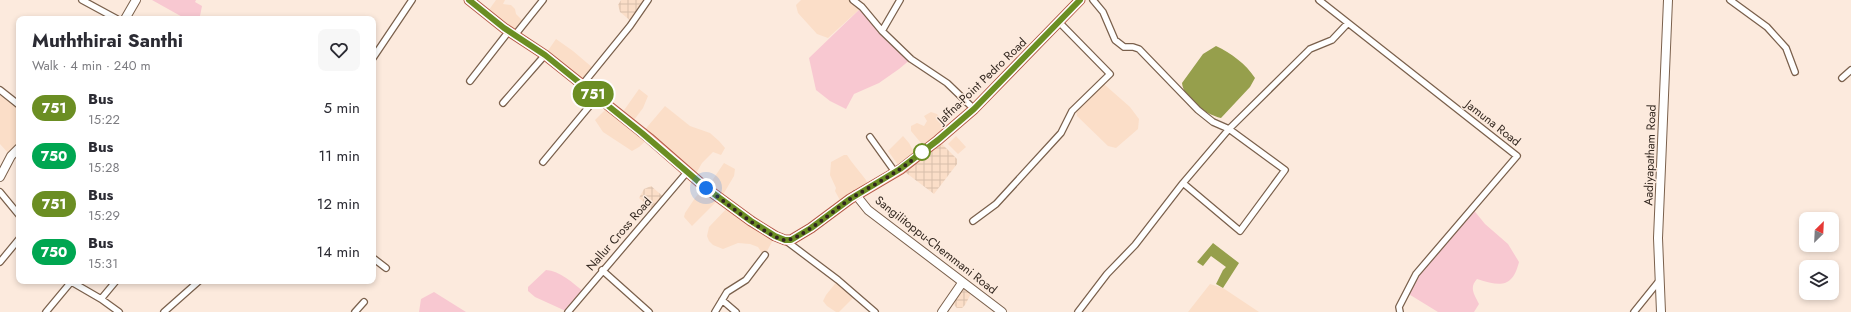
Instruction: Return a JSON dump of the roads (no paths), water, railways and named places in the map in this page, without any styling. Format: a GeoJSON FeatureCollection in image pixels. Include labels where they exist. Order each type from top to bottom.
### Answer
{"type":"FeatureCollection","features":[{"type":"Feature","properties":{"kind":"main road"},"geometry":{"type":"LineString","coordinates":[[468,0],[478,3],[512,33],[545,55],[706,188],[751,221],[775,236],[785,240]]}},
{"type":"Feature","properties":{"kind":"main road","name":"Jaffna-Point Pedro Road"},"geometry":{"type":"LineString","coordinates":[[785,240],[791,240],[811,228],[856,195],[895,172],[938,140],[974,109],[1080,0]]}},
{"type":"Feature","properties":{"kind":"street"},"geometry":{"type":"LineString","coordinates":[[82,0],[111,16]]}},
{"type":"Feature","properties":{"kind":"street"},"geometry":{"type":"LineString","coordinates":[[126,16],[136,0]]}},
{"type":"Feature","properties":{"kind":"street"},"geometry":{"type":"LineString","coordinates":[[376,54],[412,0]]}},
{"type":"Feature","properties":{"kind":"street"},"geometry":{"type":"LineString","coordinates":[[470,81],[543,0]]}},
{"type":"Feature","properties":{"kind":"street"},"geometry":{"type":"LineString","coordinates":[[582,85],[630,26],[648,0]]}},
{"type":"Feature","properties":{"kind":"street"},"geometry":{"type":"LineString","coordinates":[[853,0],[862,7],[882,31],[911,59],[947,83],[974,109]]}},
{"type":"Feature","properties":{"kind":"street"},"geometry":{"type":"LineString","coordinates":[[882,31],[900,0]]}},
{"type":"Feature","properties":{"kind":"street"},"geometry":{"type":"LineString","coordinates":[[1093,0],[1103,12],[1115,40],[1124,47],[1139,49],[1198,110],[1213,122],[1229,129],[1285,170],[1240,231],[1183,183]]}},
{"type":"Feature","properties":{"kind":"street","name":"Jamuna Road"},"geometry":{"type":"LineString","coordinates":[[1319,0],[1517,156],[1416,274],[1399,307],[1400,312]]}},
{"type":"Feature","properties":{"kind":"street","name":"Aadiyapatham Road"},"geometry":{"type":"LineString","coordinates":[[1661,312],[1658,238],[1668,0]]}},
{"type":"Feature","properties":{"kind":"street"},"geometry":{"type":"LineString","coordinates":[[1730,0],[1767,27],[1786,48],[1795,72]]}},
{"type":"Feature","properties":{"kind":"street"},"geometry":{"type":"LineString","coordinates":[[973,221],[996,204],[1060,133],[1072,111],[1110,74],[1059,22]]}},
{"type":"Feature","properties":{"kind":"street"},"geometry":{"type":"LineString","coordinates":[[1081,310],[1107,274],[1135,245],[1183,183],[1229,129],[1310,49],[1332,40],[1348,23]]}},
{"type":"Feature","properties":{"kind":"street"},"geometry":{"type":"LineString","coordinates":[[502,103],[545,55]]}},
{"type":"Feature","properties":{"kind":"street"},"geometry":{"type":"LineString","coordinates":[[1842,78],[1851,70]]}},
{"type":"Feature","properties":{"kind":"street"},"geometry":{"type":"LineString","coordinates":[[0,90],[16,103]]}},
{"type":"Feature","properties":{"kind":"street"},"geometry":{"type":"LineString","coordinates":[[543,162],[597,97]]}},
{"type":"Feature","properties":{"kind":"street"},"geometry":{"type":"LineString","coordinates":[[870,137],[895,172]]}},
{"type":"Feature","properties":{"kind":"street"},"geometry":{"type":"LineString","coordinates":[[0,177],[11,156],[16,151]]}},
{"type":"Feature","properties":{"kind":"street","name":"Nallur Cross Road"},"geometry":{"type":"LineString","coordinates":[[568,312],[602,270],[688,172]]}},
{"type":"Feature","properties":{"kind":"street"},"geometry":{"type":"LineString","coordinates":[[0,192],[16,211]]}},
{"type":"Feature","properties":{"kind":"street","name":"Sangilitoppu-Chemmani Road"},"geometry":{"type":"LineString","coordinates":[[856,195],[868,210],[1002,312]]}},
{"type":"Feature","properties":{"kind":"street"},"geometry":{"type":"LineString","coordinates":[[785,240],[848,288],[875,312]]}},
{"type":"Feature","properties":{"kind":"street"},"geometry":{"type":"LineString","coordinates":[[0,262],[16,243]]}},
{"type":"Feature","properties":{"kind":"street"},"geometry":{"type":"LineString","coordinates":[[715,312],[727,292],[746,280],[765,255]]}},
{"type":"Feature","properties":{"kind":"street"},"geometry":{"type":"LineString","coordinates":[[376,260],[386,268]]}},
{"type":"Feature","properties":{"kind":"street"},"geometry":{"type":"LineString","coordinates":[[602,270],[649,312]]}},
{"type":"Feature","properties":{"kind":"street"},"geometry":{"type":"LineString","coordinates":[[1634,312],[1659,281]]}},
{"type":"Feature","properties":{"kind":"street"},"geometry":{"type":"LineString","coordinates":[[942,312],[962,283]]}},
{"type":"Feature","properties":{"kind":"street"},"geometry":{"type":"LineString","coordinates":[[46,312],[69,284]]}},
{"type":"Feature","properties":{"kind":"street"},"geometry":{"type":"LineString","coordinates":[[75,284],[101,299],[119,312]]}},
{"type":"Feature","properties":{"kind":"street"},"geometry":{"type":"LineString","coordinates":[[101,299],[114,284]]}},
{"type":"Feature","properties":{"kind":"street"},"geometry":{"type":"LineString","coordinates":[[164,312],[196,284]]}},
{"type":"Feature","properties":{"kind":"street"},"geometry":{"type":"LineString","coordinates":[[722,300],[736,312]]}},
{"type":"Feature","properties":{"kind":"street"},"geometry":{"type":"LineString","coordinates":[[355,312],[364,302]]}}]}
